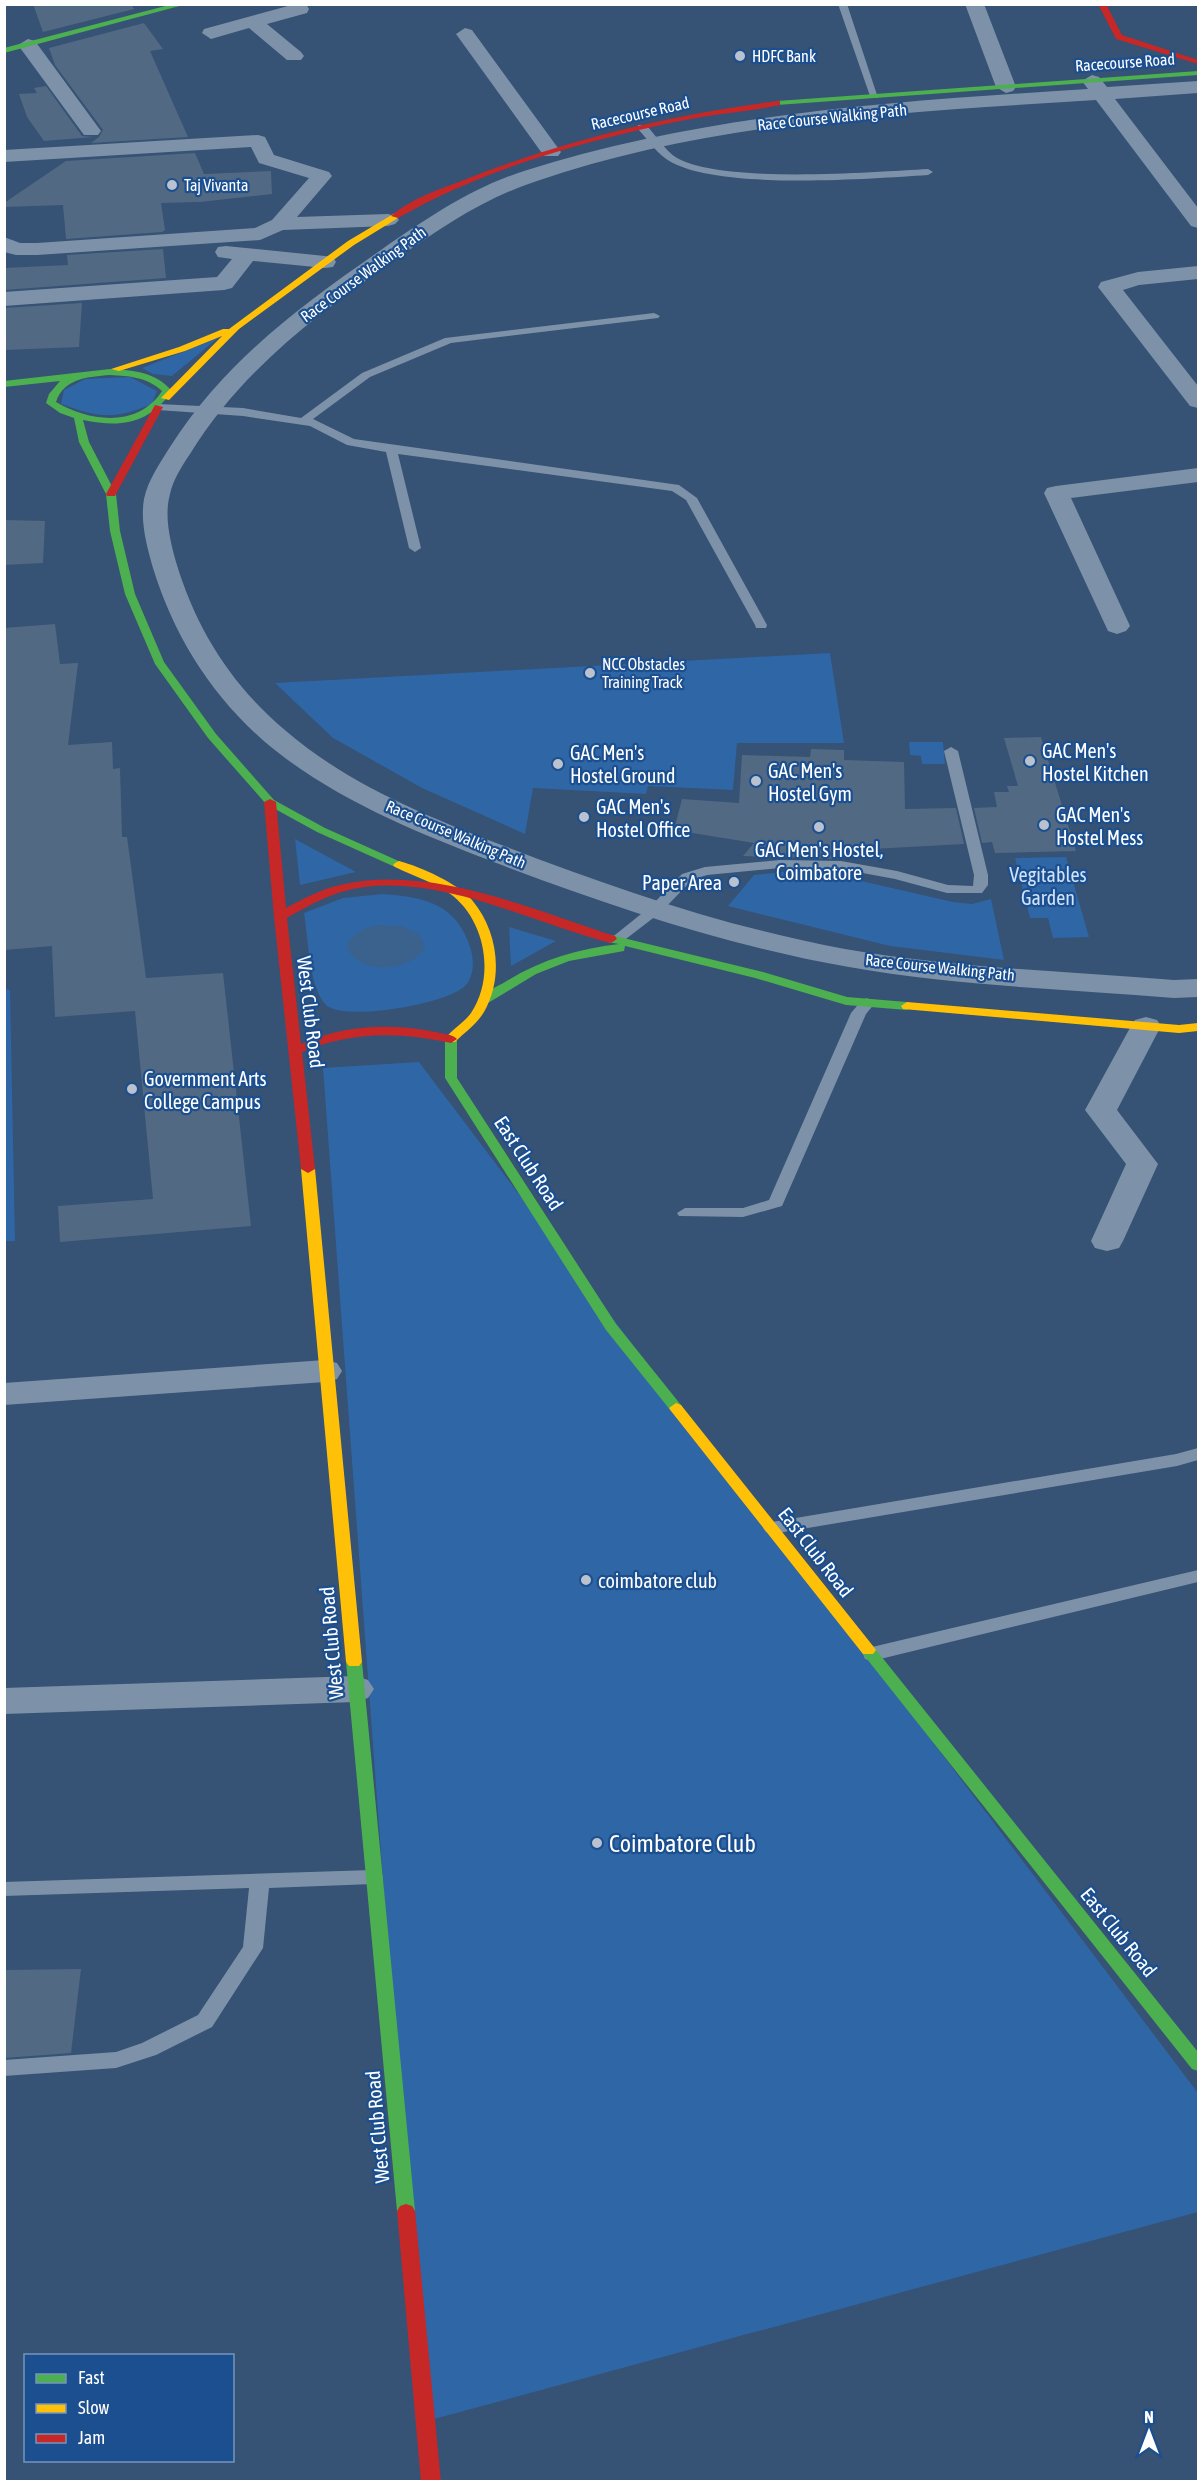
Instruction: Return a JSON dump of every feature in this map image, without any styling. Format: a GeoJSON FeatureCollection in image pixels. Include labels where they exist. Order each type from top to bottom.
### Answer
{"type":"FeatureCollection","features":[{"type":"Feature","properties":{"kind":"street"},"geometry":{"type":"LineString","coordinates":[[4,51],[184,4]]}},
{"type":"Feature","properties":{"kind":"street"},"geometry":{"type":"LineString","coordinates":[[211,33],[300,9],[296,4]]}},
{"type":"Feature","properties":{"kind":"street"},"geometry":{"type":"LineString","coordinates":[[974,4],[1006,87]]}},
{"type":"Feature","properties":{"kind":"street"},"geometry":{"type":"LineString","coordinates":[[1102,4],[1117,41],[1198,62]]}},
{"type":"Feature","properties":{"kind":"street"},"geometry":{"type":"LineString","coordinates":[[252,22],[294,56]]}},
{"type":"Feature","properties":{"kind":"street"},"geometry":{"type":"LineString","coordinates":[[465,34],[551,152]]}},
{"type":"Feature","properties":{"kind":"street"},"geometry":{"type":"LineString","coordinates":[[28,45],[91,131]]}},
{"type":"Feature","properties":{"kind":"street"},"geometry":{"type":"LineString","coordinates":[[1103,63],[1098,88],[1198,222]]}},
{"type":"Feature","properties":{"kind":"street","name":"Racecourse Road"},"geometry":{"type":"LineString","coordinates":[[111,494],[162,403],[236,327],[325,262],[388,220],[411,206],[483,175],[551,152],[650,135],[774,103],[1006,87],[1098,88],[1198,73]]}},
{"type":"Feature","properties":{"kind":"street","name":"Race Course Walking Path"},"geometry":{"type":"LineString","coordinates":[[1198,87],[1098,88],[650,135],[480,195],[328,295],[243,367],[208,410],[167,474],[156,502],[157,522],[169,581],[196,646],[240,705],[318,769],[407,817],[508,858],[656,909],[774,941],[883,964],[1174,989],[1198,988]]}},
{"type":"Feature","properties":{"kind":"street"},"geometry":{"type":"LineString","coordinates":[[4,156],[258,141],[266,159],[322,176],[279,224],[260,234],[37,249],[16,249],[4,243]]}},
{"type":"Feature","properties":{"kind":"street"},"geometry":{"type":"LineString","coordinates":[[279,224],[388,220]]}},
{"type":"Feature","properties":{"kind":"street"},"geometry":{"type":"LineString","coordinates":[[4,268],[232,252],[236,262]]}},
{"type":"Feature","properties":{"kind":"street"},"geometry":{"type":"LineString","coordinates":[[236,262],[325,262]]}},
{"type":"Feature","properties":{"kind":"street"},"geometry":{"type":"LineString","coordinates":[[4,299],[224,283],[236,262]]}},
{"type":"Feature","properties":{"kind":"street"},"geometry":{"type":"LineString","coordinates":[[1198,273],[1138,279],[1109,287],[1198,401]]}},
{"type":"Feature","properties":{"kind":"street"},"geometry":{"type":"LineString","coordinates":[[4,384],[77,377],[144,362],[236,327]]}},
{"type":"Feature","properties":{"kind":"street"},"geometry":{"type":"LineString","coordinates":[[36,407],[78,419],[130,418],[162,403],[166,391],[154,379],[127,373],[94,374]]}},
{"type":"Feature","properties":{"kind":"street"},"geometry":{"type":"LineString","coordinates":[[64,414],[51,403],[51,396],[56,389],[77,377]]}},
{"type":"Feature","properties":{"kind":"street"},"geometry":{"type":"LineString","coordinates":[[78,419],[84,442],[111,494],[115,531],[130,594],[159,662],[212,736],[270,802],[321,830],[455,891],[642,948],[759,975],[846,1001],[1146,1026],[1198,1027]]}},
{"type":"Feature","properties":{"kind":"street"},"geometry":{"type":"LineString","coordinates":[[1117,626],[1056,493],[1198,475]]}},
{"type":"Feature","properties":{"kind":"street","name":"West Club Road"},"geometry":{"type":"LineString","coordinates":[[270,802],[280,917],[297,1050],[355,1689],[431,2481]]}},
{"type":"Feature","properties":{"kind":"street"},"geometry":{"type":"LineString","coordinates":[[280,917],[331,889],[353,884],[387,882],[455,891],[478,915],[486,935],[490,957],[484,1000],[478,1012],[451,1039],[400,1029],[368,1029],[313,1040],[297,1050]]}},
{"type":"Feature","properties":{"kind":"street"},"geometry":{"type":"LineString","coordinates":[[484,1000],[519,975],[572,952],[642,948]]}},
{"type":"Feature","properties":{"kind":"street"},"geometry":{"type":"LineString","coordinates":[[1107,1241],[1142,1164],[1101,1110],[1146,1026]]}},
{"type":"Feature","properties":{"kind":"street","name":"East Club Road"},"geometry":{"type":"LineString","coordinates":[[451,1039],[451,1078],[611,1327],[1198,2064]]}},
{"type":"Feature","properties":{"kind":"street"},"geometry":{"type":"LineString","coordinates":[[4,1394],[326,1371]]}},
{"type":"Feature","properties":{"kind":"street"},"geometry":{"type":"LineString","coordinates":[[4,1701],[355,1689]]}},
{"type":"Feature","properties":{"kind":"lane"},"geometry":{"type":"LineString","coordinates":[[842,4],[876,96]]}},
{"type":"Feature","properties":{"kind":"lane"},"geometry":{"type":"LineString","coordinates":[[650,135],[673,159],[686,165],[716,171],[782,175],[928,172]]}},
{"type":"Feature","properties":{"kind":"lane"},"geometry":{"type":"LineString","coordinates":[[302,422],[366,375],[449,340],[654,316]]}},
{"type":"Feature","properties":{"kind":"lane"},"geometry":{"type":"LineString","coordinates":[[162,403],[312,423],[351,442],[391,449],[675,488],[691,498],[761,625]]}},
{"type":"Feature","properties":{"kind":"lane"},"geometry":{"type":"LineString","coordinates":[[391,449],[415,548]]}},
{"type":"Feature","properties":{"kind":"lane"},"geometry":{"type":"LineString","coordinates":[[617,939],[656,909],[687,877],[727,868],[780,864],[841,865],[897,875],[947,889],[964,892],[977,890],[981,885],[981,875],[951,751]]}},
{"type":"Feature","properties":{"kind":"lane"},"geometry":{"type":"LineString","coordinates":[[685,1213],[731,1215],[759,1211],[776,1203],[859,1013],[867,1003]]}},
{"type":"Feature","properties":{"kind":"lane"},"geometry":{"type":"LineString","coordinates":[[772,1528],[1176,1460],[1198,1454]]}},
{"type":"Feature","properties":{"kind":"lane"},"geometry":{"type":"LineString","coordinates":[[872,1654],[1198,1576]]}},
{"type":"Feature","properties":{"kind":"lane"},"geometry":{"type":"LineString","coordinates":[[4,1889],[373,1877]]}},
{"type":"Feature","properties":{"kind":"lane"},"geometry":{"type":"LineString","coordinates":[[4,2068],[116,2060],[149,2049],[205,2021],[253,1948],[260,1881]]}},
{"type":"Feature","properties":{"kind":"green space"},"geometry":{"type":"Polygon","coordinates":[[[218,338],[172,376],[153,374],[142,368],[218,338]]]}},
{"type":"Feature","properties":{"kind":"green space"},"geometry":{"type":"Polygon","coordinates":[[[130,377],[157,391],[152,404],[127,413],[106,415],[86,412],[61,404],[64,390],[85,379],[130,377]]]}},
{"type":"Feature","properties":{"kind":"green space","name":"GAC Men's Hostel Ground"},"geometry":{"type":"Polygon","coordinates":[[[830,653],[844,743],[737,743],[733,790],[648,786],[646,794],[533,788],[525,834],[422,788],[333,738],[275,683],[830,653]]]}},
{"type":"Feature","properties":{"kind":"green space"},"geometry":{"type":"Polygon","coordinates":[[[909,742],[943,742],[945,764],[922,764],[921,756],[910,755],[909,742]]]}},
{"type":"Feature","properties":{"kind":"green space"},"geometry":{"type":"Polygon","coordinates":[[[295,839],[356,872],[300,885],[295,839]]]}},
{"type":"Feature","properties":{"kind":"green space","name":"Vegitables Garden"},"geometry":{"type":"Polygon","coordinates":[[[1066,857],[1089,937],[1053,938],[1048,918],[1030,918],[1015,858],[1066,857]]]}},
{"type":"Feature","properties":{"kind":"green space"},"geometry":{"type":"Polygon","coordinates":[[[791,871],[844,877],[953,902],[972,904],[991,899],[1004,960],[890,946],[728,906],[754,875],[791,871]]]}},
{"type":"Feature","properties":{"kind":"green space"},"geometry":{"type":"Polygon","coordinates":[[[383,894],[427,901],[449,913],[458,923],[471,950],[473,968],[471,977],[466,985],[440,999],[374,1011],[337,1010],[326,1005],[316,987],[304,913],[343,898],[383,894]]]}},
{"type":"Feature","properties":{"kind":"green space"},"geometry":{"type":"Polygon","coordinates":[[[509,927],[556,941],[511,966],[509,927]]]}},
{"type":"Feature","properties":{"kind":"green space"},"geometry":{"type":"Polygon","coordinates":[[[5,989],[10,990],[15,1241],[4,1241],[5,989]]]}},
{"type":"Feature","properties":{"kind":"green space","name":"coimbatore club"},"geometry":{"type":"Polygon","coordinates":[[[419,1062],[1198,2093],[1198,2212],[423,2422],[323,1068],[419,1062]]]}},
{"type":"Feature","properties":{"kind":"shaded area"},"geometry":{"type":"Polygon","coordinates":[[[377,925],[401,926],[419,934],[425,947],[409,962],[397,966],[372,966],[361,962],[352,956],[347,946],[349,941],[363,930],[377,925]]]}},
{"type":"Feature","properties":{"kind":"building"},"geometry":{"type":"Polygon","coordinates":[[[33,4],[131,4],[134,9],[43,32],[33,4]]]}},
{"type":"Feature","properties":{"kind":"building"},"geometry":{"type":"Polygon","coordinates":[[[144,23],[163,49],[150,51],[188,137],[91,143],[99,137],[103,130],[55,65],[49,48],[144,23]]]}},
{"type":"Feature","properties":{"kind":"building"},"geometry":{"type":"Polygon","coordinates":[[[46,86],[82,136],[93,137],[44,141],[27,117],[19,94],[37,93],[34,88],[46,86]]]}},
{"type":"Feature","properties":{"kind":"building"},"geometry":{"type":"Polygon","coordinates":[[[195,153],[204,174],[271,171],[272,194],[200,202],[161,203],[165,230],[162,232],[66,239],[63,205],[4,207],[4,203],[66,161],[195,153]]]}},
{"type":"Feature","properties":{"kind":"building"},"geometry":{"type":"Polygon","coordinates":[[[163,249],[166,278],[4,290],[4,268],[68,265],[67,255],[163,249]]]}},
{"type":"Feature","properties":{"kind":"building"},"geometry":{"type":"Polygon","coordinates":[[[82,303],[79,347],[4,350],[4,308],[82,303]]]}},
{"type":"Feature","properties":{"kind":"building"},"geometry":{"type":"Polygon","coordinates":[[[4,520],[45,521],[43,563],[4,565],[4,520]]]}},
{"type":"Feature","properties":{"kind":"building"},"geometry":{"type":"Polygon","coordinates":[[[55,624],[60,664],[78,663],[68,745],[112,742],[113,769],[120,768],[122,837],[127,837],[146,978],[223,973],[251,1226],[60,1242],[58,1206],[153,1199],[135,1011],[55,1017],[52,946],[4,950],[4,628],[55,624]]]}},
{"type":"Feature","properties":{"kind":"building"},"geometry":{"type":"Polygon","coordinates":[[[1041,737],[1076,851],[995,853],[992,842],[982,843],[974,808],[997,807],[994,792],[1009,792],[1007,786],[1018,786],[1004,738],[1041,737]]]}},
{"type":"Feature","properties":{"kind":"building"},"geometry":{"type":"Polygon","coordinates":[[[811,749],[844,750],[844,760],[904,762],[905,809],[956,808],[964,844],[835,851],[835,859],[743,856],[754,843],[674,830],[682,799],[739,803],[742,755],[810,757],[811,749]]]}},
{"type":"Feature","properties":{"kind":"building"},"geometry":{"type":"Polygon","coordinates":[[[81,1969],[71,2053],[4,2058],[4,1970],[81,1969]]]}},
{"type":"Feature","properties":{"kind":"traffic: fast"},"geometry":{"type":"LineString","coordinates":[[4,51],[184,4]]}},
{"type":"Feature","properties":{"kind":"traffic: fast"},"geometry":{"type":"LineString","coordinates":[[777,103],[1198,73]]}},
{"type":"Feature","properties":{"kind":"traffic: fast"},"geometry":{"type":"LineString","coordinates":[[110,372],[148,378],[167,391],[158,404],[146,413],[130,419],[113,421],[79,417],[51,403],[54,394],[66,382],[74,378],[110,372]]}},
{"type":"Feature","properties":{"kind":"traffic: fast"},"geometry":{"type":"LineString","coordinates":[[4,384],[77,377]]}},
{"type":"Feature","properties":{"kind":"traffic: fast"},"geometry":{"type":"LineString","coordinates":[[78,419],[84,442],[111,494],[115,531],[130,594],[159,662],[212,736],[270,802],[321,830],[399,865]]}},
{"type":"Feature","properties":{"kind":"traffic: fast"},"geometry":{"type":"LineString","coordinates":[[611,939],[759,975],[846,1001],[907,1006]]}},
{"type":"Feature","properties":{"kind":"traffic: fast"},"geometry":{"type":"LineString","coordinates":[[484,1000],[548,964],[582,953],[620,948]]}},
{"type":"Feature","properties":{"kind":"traffic: fast"},"geometry":{"type":"LineString","coordinates":[[451,1039],[451,1078],[611,1327],[676,1408]]}},
{"type":"Feature","properties":{"kind":"traffic: fast"},"geometry":{"type":"LineString","coordinates":[[868,1650],[1198,2064]]}},
{"type":"Feature","properties":{"kind":"traffic: fast"},"geometry":{"type":"LineString","coordinates":[[354,1662],[406,2211]]}},
{"type":"Feature","properties":{"kind":"traffic: slow"},"geometry":{"type":"LineString","coordinates":[[166,398],[236,327],[351,243],[395,216]]}},
{"type":"Feature","properties":{"kind":"traffic: slow"},"geometry":{"type":"LineString","coordinates":[[116,369],[182,349],[226,331]]}},
{"type":"Feature","properties":{"kind":"traffic: slow"},"geometry":{"type":"LineString","coordinates":[[399,865],[454,891],[466,901],[484,930],[490,965],[485,998],[477,1013],[451,1039]]}},
{"type":"Feature","properties":{"kind":"traffic: slow"},"geometry":{"type":"LineString","coordinates":[[907,1006],[1179,1029],[1198,1027]]}},
{"type":"Feature","properties":{"kind":"traffic: slow"},"geometry":{"type":"LineString","coordinates":[[308,1169],[354,1662]]}},
{"type":"Feature","properties":{"kind":"traffic: slow"},"geometry":{"type":"LineString","coordinates":[[676,1408],[868,1650]]}},
{"type":"Feature","properties":{"kind":"traffic: jam"},"geometry":{"type":"LineString","coordinates":[[1102,4],[1119,37],[1198,62]]}},
{"type":"Feature","properties":{"kind":"traffic: jam"},"geometry":{"type":"LineString","coordinates":[[395,216],[425,199],[458,185],[555,151],[617,133],[713,112],[777,103]]}},
{"type":"Feature","properties":{"kind":"traffic: jam"},"geometry":{"type":"LineString","coordinates":[[111,494],[158,407]]}},
{"type":"Feature","properties":{"kind":"traffic: jam"},"geometry":{"type":"LineString","coordinates":[[270,802],[308,1169]]}},
{"type":"Feature","properties":{"kind":"traffic: jam"},"geometry":{"type":"LineString","coordinates":[[280,917],[310,900],[342,888],[373,883],[407,884],[477,897],[611,939]]}},
{"type":"Feature","properties":{"kind":"traffic: jam"},"geometry":{"type":"LineString","coordinates":[[297,1050],[316,1042],[353,1032],[411,1032],[451,1039]]}},
{"type":"Feature","properties":{"kind":"traffic: jam"},"geometry":{"type":"LineString","coordinates":[[406,2211],[431,2482]]}},
{"type":"Feature","properties":{"kind":"place","name":"HDFC Bank"},"geometry":{"type":"Point","coordinates":[740,56]}},
{"type":"Feature","properties":{"kind":"place","name":"Taj Vivanta"},"geometry":{"type":"Point","coordinates":[172,185]}},
{"type":"Feature","properties":{"kind":"place","name":"NCC Obstacles Training Track"},"geometry":{"type":"Point","coordinates":[590,673]}},
{"type":"Feature","properties":{"kind":"place","name":"GAC Men's Hostel Kitchen"},"geometry":{"type":"Point","coordinates":[1030,761]}},
{"type":"Feature","properties":{"kind":"place","name":"GAC Men's Hostel Ground"},"geometry":{"type":"Point","coordinates":[558,764]}},
{"type":"Feature","properties":{"kind":"place","name":"GAC Men's Hostel Gym"},"geometry":{"type":"Point","coordinates":[756,781]}},
{"type":"Feature","properties":{"kind":"place","name":"GAC Men's Hostel Office"},"geometry":{"type":"Point","coordinates":[584,817]}},
{"type":"Feature","properties":{"kind":"place","name":"GAC Men's Hostel Mess"},"geometry":{"type":"Point","coordinates":[1044,825]}},
{"type":"Feature","properties":{"kind":"place","name":"GAC Men's Hostel, Coimbatore"},"geometry":{"type":"Point","coordinates":[819,827]}},
{"type":"Feature","properties":{"kind":"place","name":"Paper Area"},"geometry":{"type":"Point","coordinates":[734,882]}},
{"type":"Feature","properties":{"kind":"place","name":"Government Arts College Campus"},"geometry":{"type":"Point","coordinates":[132,1089]}},
{"type":"Feature","properties":{"kind":"place","name":"coimbatore club"},"geometry":{"type":"Point","coordinates":[586,1580]}},
{"type":"Feature","properties":{"kind":"place","name":"Coimbatore Club"},"geometry":{"type":"Point","coordinates":[597,1843]}}]}
